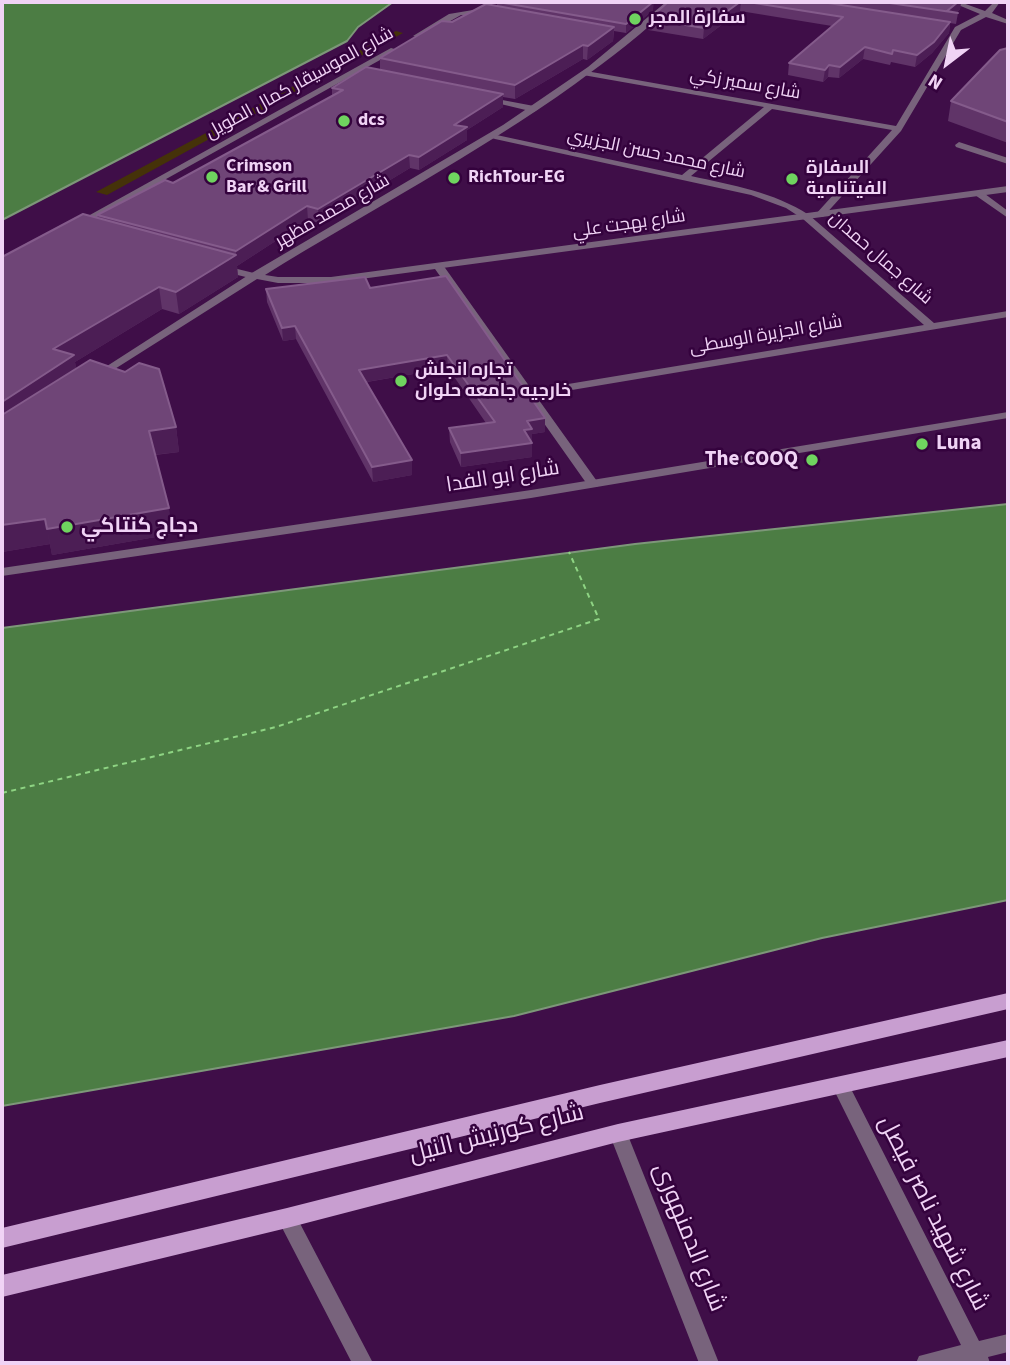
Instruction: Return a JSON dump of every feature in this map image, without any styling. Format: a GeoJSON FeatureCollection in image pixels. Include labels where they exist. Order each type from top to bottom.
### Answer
{"type":"FeatureCollection","features":[{"type":"Feature","properties":{"kind":"main road","name":"شارع كورنيش النيل"},"geometry":{"type":"LineString","coordinates":[[2,1238],[600,1094],[1008,1001]]}},
{"type":"Feature","properties":{"kind":"main road","name":"شارع كورنيش النيل"},"geometry":{"type":"LineString","coordinates":[[2,1286],[618,1133],[1008,1048]]}},
{"type":"Feature","properties":{"kind":"street","name":"شارع محمد مظهر"},"geometry":{"type":"LineString","coordinates":[[81,386],[254,276],[495,135],[586,73],[630,39],[670,2]]}},
{"type":"Feature","properties":{"kind":"street"},"geometry":{"type":"LineString","coordinates":[[954,2],[1008,22]]}},
{"type":"Feature","properties":{"kind":"street"},"geometry":{"type":"LineString","coordinates":[[820,215],[898,129],[958,29],[991,11],[997,2]]}},
{"type":"Feature","properties":{"kind":"street","name":"شارع الموسيقار كمال الطويل"},"geometry":{"type":"LineString","coordinates":[[61,233],[357,72],[457,12],[470,10],[500,15]]}},
{"type":"Feature","properties":{"kind":"street"},"geometry":{"type":"LineString","coordinates":[[945,27],[958,29]]}},
{"type":"Feature","properties":{"kind":"street"},"geometry":{"type":"LineString","coordinates":[[617,37],[630,39]]}},
{"type":"Feature","properties":{"kind":"street"},"geometry":{"type":"LineString","coordinates":[[357,72],[371,75]]}},
{"type":"Feature","properties":{"kind":"street","name":"شارع سمير زكي"},"geometry":{"type":"LineString","coordinates":[[586,73],[898,129]]}},
{"type":"Feature","properties":{"kind":"street"},"geometry":{"type":"LineString","coordinates":[[479,97],[534,109]]}},
{"type":"Feature","properties":{"kind":"street"},"geometry":{"type":"LineString","coordinates":[[685,177],[772,105]]}},
{"type":"Feature","properties":{"kind":"street","name":"شارع محمد حسن الجزيري"},"geometry":{"type":"LineString","coordinates":[[495,135],[766,197],[806,217]]}},
{"type":"Feature","properties":{"kind":"street"},"geometry":{"type":"LineString","coordinates":[[958,145],[1008,161]]}},
{"type":"Feature","properties":{"kind":"street","name":"شارع بهجت علي"},"geometry":{"type":"LineString","coordinates":[[212,266],[254,276],[304,281],[439,267],[1008,189]]}},
{"type":"Feature","properties":{"kind":"street"},"geometry":{"type":"LineString","coordinates":[[978,193],[1008,215]]}},
{"type":"Feature","properties":{"kind":"street","name":"شارع جمال حمدان"},"geometry":{"type":"LineString","coordinates":[[806,217],[931,326]]}},
{"type":"Feature","properties":{"kind":"street"},"geometry":{"type":"LineString","coordinates":[[73,227],[86,231]]}},
{"type":"Feature","properties":{"kind":"street"},"geometry":{"type":"LineString","coordinates":[[439,267],[593,484]]}},
{"type":"Feature","properties":{"kind":"street","name":"شارع الجزيرة الوسطى"},"geometry":{"type":"LineString","coordinates":[[529,394],[1008,314]]}},
{"type":"Feature","properties":{"kind":"street","name":"شارع ابو الفدا"},"geometry":{"type":"LineString","coordinates":[[2,572],[593,484],[1008,415]]}},
{"type":"Feature","properties":{"kind":"street","name":"شارع شهيد ناصر فيصل"},"geometry":{"type":"LineString","coordinates":[[841,1086],[977,1357]]}},
{"type":"Feature","properties":{"kind":"street","name":"شارع الدمنهورى"},"geometry":{"type":"LineString","coordinates":[[618,1133],[709,1363]]}},
{"type":"Feature","properties":{"kind":"street"},"geometry":{"type":"LineString","coordinates":[[287,1217],[363,1363]]}},
{"type":"Feature","properties":{"kind":"street"},"geometry":{"type":"LineString","coordinates":[[926,1363],[977,1357],[1008,1343]]}},
{"type":"Feature","properties":{"kind":"shaded area"},"geometry":{"type":"Polygon","coordinates":[[[2,2],[393,2],[358,27],[347,41],[2,220],[2,2]]]}},
{"type":"Feature","properties":{"kind":"shaded area"},"geometry":{"type":"Polygon","coordinates":[[[396,31],[403,33],[107,195],[96,192],[396,31]]]}},
{"type":"Feature","properties":{"kind":"shaded area"},"geometry":{"type":"Polygon","coordinates":[[[1008,504],[1008,900],[822,938],[514,1016],[2,1106],[2,628],[635,544],[1008,504]]]}},
{"type":"Feature","properties":{"kind":"building"},"geometry":{"type":"Polygon","coordinates":[[[498,2],[653,2],[626,24],[498,2]]]}},
{"type":"Feature","properties":{"kind":"building"},"geometry":{"type":"Polygon","coordinates":[[[668,2],[740,2],[704,28],[649,19],[668,2]]]}},
{"type":"Feature","properties":{"kind":"building"},"geometry":{"type":"Polygon","coordinates":[[[748,2],[822,2],[950,22],[934,42],[917,55],[893,50],[892,54],[865,47],[840,67],[829,65],[825,70],[789,63],[843,17],[748,2]]]}},
{"type":"Feature","properties":{"kind":"building"},"geometry":{"type":"Polygon","coordinates":[[[883,2],[958,2],[947,11],[958,13],[883,2]]]}},
{"type":"Feature","properties":{"kind":"building"},"geometry":{"type":"Polygon","coordinates":[[[486,4],[614,27],[588,46],[583,45],[515,85],[380,58],[442,21],[452,22],[486,4]]]}},
{"type":"Feature","properties":{"kind":"building"},"geometry":{"type":"Polygon","coordinates":[[[1008,48],[1008,122],[951,101],[1000,50],[1008,48]]]}},
{"type":"Feature","properties":{"kind":"building"},"geometry":{"type":"Polygon","coordinates":[[[366,67],[503,94],[454,125],[467,127],[419,157],[409,155],[318,209],[307,206],[236,251],[97,215],[165,180],[173,183],[343,90],[332,88],[366,67]]]}},
{"type":"Feature","properties":{"kind":"building"},"geometry":{"type":"Polygon","coordinates":[[[83,214],[236,255],[176,292],[159,287],[53,349],[74,355],[2,402],[2,257],[83,214]]]}},
{"type":"Feature","properties":{"kind":"building"},"geometry":{"type":"Polygon","coordinates":[[[446,276],[545,418],[527,421],[532,429],[524,430],[532,443],[461,453],[449,428],[495,422],[447,355],[359,370],[412,460],[372,467],[295,326],[282,328],[266,289],[365,277],[370,288],[446,276]]]}},
{"type":"Feature","properties":{"kind":"building"},"geometry":{"type":"Polygon","coordinates":[[[90,360],[125,372],[139,363],[159,369],[176,427],[149,431],[169,508],[47,529],[45,519],[2,525],[2,415],[90,360]]]}},
{"type":"Feature","properties":{"kind":"ferry route"},"geometry":{"type":"LineString","coordinates":[[2,793],[276,727],[599,619],[569,552]]}},
{"type":"Feature","properties":{"kind":"place","name":"سفارة المجر"},"geometry":{"type":"Point","coordinates":[635,19]}},
{"type":"Feature","properties":{"kind":"place","name":"dcs"},"geometry":{"type":"Point","coordinates":[344,121]}},
{"type":"Feature","properties":{"kind":"place","name":"Crimson Bar & Grill"},"geometry":{"type":"Point","coordinates":[212,177]}},
{"type":"Feature","properties":{"kind":"place","name":"RichTour-EG"},"geometry":{"type":"Point","coordinates":[454,178]}},
{"type":"Feature","properties":{"kind":"place","name":"السفارة الفيتنامية"},"geometry":{"type":"Point","coordinates":[792,179]}},
{"type":"Feature","properties":{"kind":"place","name":"تجاره انجلش خارجيه جامعه حلوان"},"geometry":{"type":"Point","coordinates":[401,381]}},
{"type":"Feature","properties":{"kind":"place","name":"Luna"},"geometry":{"type":"Point","coordinates":[922,444]}},
{"type":"Feature","properties":{"kind":"place","name":"The COOQ"},"geometry":{"type":"Point","coordinates":[812,460]}},
{"type":"Feature","properties":{"kind":"place","name":"دجاج كنتاكي"},"geometry":{"type":"Point","coordinates":[67,527]}}]}
